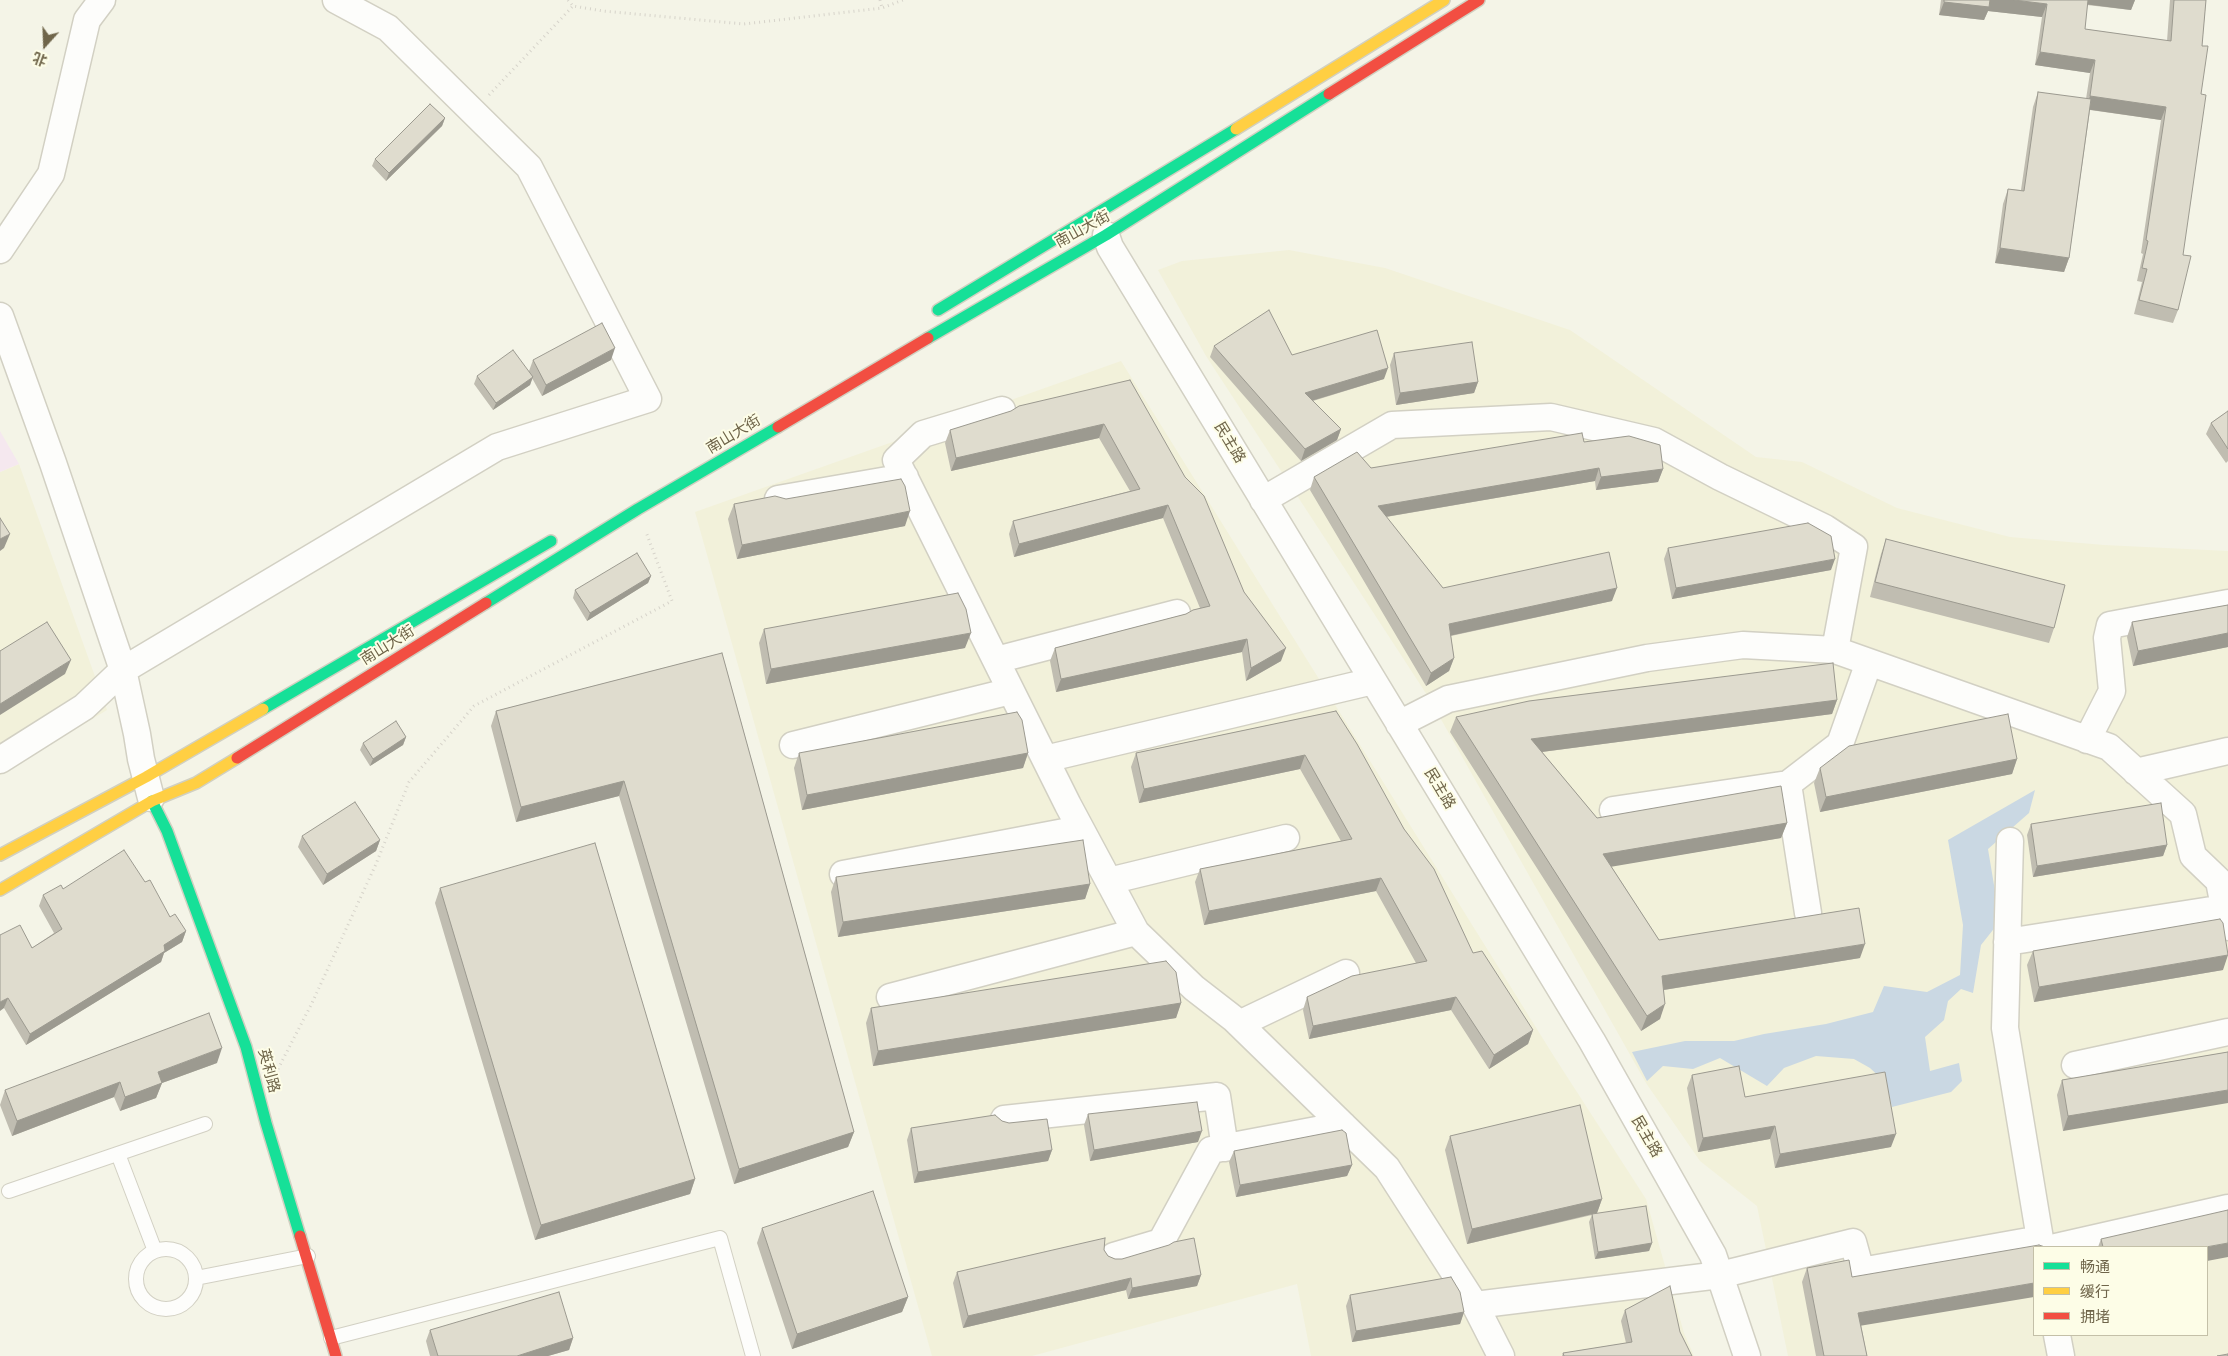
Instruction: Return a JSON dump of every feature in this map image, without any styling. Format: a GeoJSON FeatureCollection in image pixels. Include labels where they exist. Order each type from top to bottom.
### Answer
{"type":"FeatureCollection","features":[{"type":"Feature","properties":{"kind":"street"},"geometry":{"type":"LineString","coordinates":[[0,250],[51,174],[87,20],[102,0]]}},
{"type":"Feature","properties":{"kind":"street"},"geometry":{"type":"LineString","coordinates":[[0,760],[84,708],[123,670],[497,447],[648,399],[529,167],[388,28],[336,0]]}},
{"type":"Feature","properties":{"kind":"street","name":"南山大街"},"geometry":{"type":"LineString","coordinates":[[929,316],[1444,0]]}},
{"type":"Feature","properties":{"kind":"street","name":"南山大街"},"geometry":{"type":"LineString","coordinates":[[0,855],[149,789],[196,783],[638,509],[1070,254],[1106,235],[1479,0]]}},
{"type":"Feature","properties":{"kind":"street","name":"民主路"},"geometry":{"type":"LineString","coordinates":[[1106,235],[1110,247],[1592,1042],[1713,1255],[1748,1356]]}},
{"type":"Feature","properties":{"kind":"street"},"geometry":{"type":"LineString","coordinates":[[0,316],[53,463],[123,670],[149,789]]}},
{"type":"Feature","properties":{"kind":"street"},"geometry":{"type":"LineString","coordinates":[[1002,410],[923,434],[896,460],[1080,829],[1136,932],[1194,988],[1239,1024],[1387,1168],[1475,1305],[1501,1356]]}},
{"type":"Feature","properties":{"kind":"street"},"geometry":{"type":"LineString","coordinates":[[1263,500],[1392,425],[1551,417],[1654,441],[1720,477],[1825,528],[1854,547],[1835,650]]}},
{"type":"Feature","properties":{"kind":"street"},"geometry":{"type":"LineString","coordinates":[[778,499],[905,477]]}},
{"type":"Feature","properties":{"kind":"street","name":"南山大街"},"geometry":{"type":"LineString","coordinates":[[0,890],[149,789],[558,538]]}},
{"type":"Feature","properties":{"kind":"street"},"geometry":{"type":"LineString","coordinates":[[2087,740],[2112,691],[2107,638],[2110,625],[2228,603]]}},
{"type":"Feature","properties":{"kind":"street"},"geometry":{"type":"LineString","coordinates":[[996,660],[1177,613]]}},
{"type":"Feature","properties":{"kind":"street"},"geometry":{"type":"LineString","coordinates":[[1399,724],[1448,698],[1647,658],[1743,645],[1835,650],[2109,747],[2183,814],[2193,856],[2218,868],[2226,917],[2007,942]]}},
{"type":"Feature","properties":{"kind":"street"},"geometry":{"type":"LineString","coordinates":[[1614,810],[1788,784],[1840,744],[1869,662]]}},
{"type":"Feature","properties":{"kind":"street"},"geometry":{"type":"LineString","coordinates":[[1045,759],[1373,681]]}},
{"type":"Feature","properties":{"kind":"street"},"geometry":{"type":"LineString","coordinates":[[793,745],[1011,691]]}},
{"type":"Feature","properties":{"kind":"street"},"geometry":{"type":"LineString","coordinates":[[2136,772],[2228,751]]}},
{"type":"Feature","properties":{"kind":"street"},"geometry":{"type":"LineString","coordinates":[[1788,784],[1808,914]]}},
{"type":"Feature","properties":{"kind":"street","name":"英利路"},"geometry":{"type":"LineString","coordinates":[[149,789],[167,831],[246,1047],[266,1123],[308,1256],[336,1356]]}},
{"type":"Feature","properties":{"kind":"street"},"geometry":{"type":"LineString","coordinates":[[843,874],[1080,829]]}},
{"type":"Feature","properties":{"kind":"street"},"geometry":{"type":"LineString","coordinates":[[1109,881],[1286,838]]}},
{"type":"Feature","properties":{"kind":"street"},"geometry":{"type":"LineString","coordinates":[[2010,841],[2005,1028],[2046,1245],[2228,1208]]}},
{"type":"Feature","properties":{"kind":"street"},"geometry":{"type":"LineString","coordinates":[[890,996],[1136,932]]}},
{"type":"Feature","properties":{"kind":"street"},"geometry":{"type":"LineString","coordinates":[[1239,1024],[1346,973]]}},
{"type":"Feature","properties":{"kind":"street"},"geometry":{"type":"LineString","coordinates":[[2074,1065],[2228,1032]]}},
{"type":"Feature","properties":{"kind":"street"},"geometry":{"type":"LineString","coordinates":[[1004,1119],[1217,1096],[1225,1148]]}},
{"type":"Feature","properties":{"kind":"street"},"geometry":{"type":"LineString","coordinates":[[1114,1256],[1160,1242],[1211,1150],[1343,1125]]}},
{"type":"Feature","properties":{"kind":"street"},"geometry":{"type":"LineString","coordinates":[[1475,1305],[1720,1275],[1853,1242],[1861,1271],[2033,1247]]}},
{"type":"Feature","properties":{"kind":"street"},"geometry":{"type":"LineString","coordinates":[[2057,1336],[2061,1356]]}},
{"type":"Feature","properties":{"kind":"lane"},"geometry":{"type":"LineString","coordinates":[[9,1191],[205,1124]]}},
{"type":"Feature","properties":{"kind":"lane"},"geometry":{"type":"LineString","coordinates":[[118,1154],[155,1251]]}},
{"type":"Feature","properties":{"kind":"lane"},"geometry":{"type":"LineString","coordinates":[[331,1338],[720,1238],[753,1356]]}},
{"type":"Feature","properties":{"kind":"lane"},"geometry":{"type":"LineString","coordinates":[[169,1249],[183,1254],[192,1264],[196,1278],[194,1290],[187,1301],[176,1308],[163,1309],[150,1305],[141,1296],[136,1284],[137,1271],[144,1259],[155,1251],[169,1249]]}},
{"type":"Feature","properties":{"kind":"lane"},"geometry":{"type":"LineString","coordinates":[[196,1278],[308,1256]]}},
{"type":"Feature","properties":{"kind":"path"},"geometry":{"type":"LineString","coordinates":[[568,0],[573,6],[603,11],[744,24],[882,8],[903,0]]}},
{"type":"Feature","properties":{"kind":"path"},"geometry":{"type":"LineString","coordinates":[[880,0],[882,8]]}},
{"type":"Feature","properties":{"kind":"path"},"geometry":{"type":"LineString","coordinates":[[473,112],[573,6]]}},
{"type":"Feature","properties":{"kind":"path"},"geometry":{"type":"LineString","coordinates":[[278,1070],[312,1004],[376,864],[409,782],[474,706],[672,601],[638,509]]}},
{"type":"Feature","properties":{"kind":"shaded area"},"geometry":{"type":"Polygon","coordinates":[[[1289,250],[1385,268],[1570,330],[1756,457],[1802,462],[1897,508],[2010,537],[2104,545],[2228,551],[2228,1356],[1788,1356],[1757,1206],[1700,1161],[1646,1083],[1429,698],[1206,356],[1158,270],[1182,261],[1289,250]]]}},
{"type":"Feature","properties":{"kind":"shaded area"},"geometry":{"type":"Polygon","coordinates":[[[1121,361],[1555,1058],[1646,1199],[1684,1333],[1694,1356],[1311,1356],[1297,1284],[1032,1356],[932,1356],[695,512],[1121,361]]]}},
{"type":"Feature","properties":{"kind":"shaded area"},"geometry":{"type":"Polygon","coordinates":[[[0,431],[19,464],[0,472],[0,431]]]}},
{"type":"Feature","properties":{"kind":"shaded area"},"geometry":{"type":"Polygon","coordinates":[[[19,464],[107,710],[0,775],[0,472],[19,464]]]}},
{"type":"Feature","properties":{"kind":"shaded area"},"geometry":{"type":"Polygon","coordinates":[[[2035,790],[2029,813],[1988,849],[2000,921],[1981,945],[1973,993],[1961,989],[1948,1001],[1944,1020],[1925,1037],[1930,1071],[1959,1063],[1962,1081],[1951,1092],[1892,1107],[1886,1083],[1870,1068],[1854,1059],[1816,1056],[1784,1068],[1767,1086],[1720,1058],[1693,1069],[1663,1066],[1647,1081],[1632,1052],[1685,1041],[1734,1041],[1826,1024],[1873,1012],[1884,986],[1927,992],[1960,975],[1963,925],[1948,840],[2035,790]]]}},
{"type":"Feature","properties":{"kind":"building"},"geometry":{"type":"Polygon","coordinates":[[[1944,0],[1990,0],[1989,7],[1944,2],[1944,0]]]}},
{"type":"Feature","properties":{"kind":"building"},"geometry":{"type":"Polygon","coordinates":[[[2014,0],[2088,0],[2085,29],[2171,41],[2174,0],[2206,0],[2202,46],[2208,46],[2201,94],[2206,95],[2183,255],[2191,256],[2178,310],[2139,300],[2147,269],[2142,268],[2148,241],[2146,240],[2166,107],[2090,96],[2095,60],[2040,52],[2047,4],[2014,0]]]}},
{"type":"Feature","properties":{"kind":"building"},"geometry":{"type":"Polygon","coordinates":[[[2038,92],[2091,99],[2069,258],[2000,248],[2008,189],[2024,191],[2038,92]]]}},
{"type":"Feature","properties":{"kind":"building"},"geometry":{"type":"Polygon","coordinates":[[[430,104],[445,118],[389,173],[375,159],[430,104]]]}},
{"type":"Feature","properties":{"kind":"building"},"geometry":{"type":"Polygon","coordinates":[[[1269,310],[1292,355],[1377,330],[1388,368],[1305,393],[1341,429],[1305,449],[1214,346],[1269,310]]]}},
{"type":"Feature","properties":{"kind":"building"},"geometry":{"type":"Polygon","coordinates":[[[602,323],[615,348],[546,385],[533,360],[602,323]]]}},
{"type":"Feature","properties":{"kind":"building"},"geometry":{"type":"Polygon","coordinates":[[[1472,342],[1478,382],[1400,393],[1394,353],[1472,342]]]}},
{"type":"Feature","properties":{"kind":"building"},"geometry":{"type":"Polygon","coordinates":[[[513,350],[533,377],[496,403],[477,376],[513,350]]]}},
{"type":"Feature","properties":{"kind":"building"},"geometry":{"type":"Polygon","coordinates":[[[1130,380],[1185,477],[1204,496],[1244,592],[1286,648],[1251,668],[1247,639],[1061,679],[1055,648],[1210,606],[1168,505],[1019,544],[1013,521],[1140,489],[1104,424],[956,458],[950,430],[1011,411],[1019,406],[1130,380]]]}},
{"type":"Feature","properties":{"kind":"building"},"geometry":{"type":"Polygon","coordinates":[[[2228,411],[2228,449],[2211,423],[2228,411]]]}},
{"type":"Feature","properties":{"kind":"building"},"geometry":{"type":"Polygon","coordinates":[[[1582,433],[1584,442],[1629,436],[1660,445],[1663,469],[1601,477],[1599,468],[1378,506],[1443,588],[1609,552],[1617,588],[1449,624],[1454,658],[1431,673],[1314,477],[1357,452],[1371,468],[1582,433]]]}},
{"type":"Feature","properties":{"kind":"building"},"geometry":{"type":"Polygon","coordinates":[[[901,479],[905,486],[910,511],[742,545],[734,504],[775,496],[786,499],[901,479]]]}},
{"type":"Feature","properties":{"kind":"building"},"geometry":{"type":"Polygon","coordinates":[[[0,518],[10,534],[0,539],[0,518]]]}},
{"type":"Feature","properties":{"kind":"building"},"geometry":{"type":"Polygon","coordinates":[[[1808,523],[1831,536],[1835,559],[1676,588],[1668,548],[1808,523]]]}},
{"type":"Feature","properties":{"kind":"building"},"geometry":{"type":"Polygon","coordinates":[[[1886,539],[2065,585],[2054,628],[1875,582],[1886,539]]]}},
{"type":"Feature","properties":{"kind":"building"},"geometry":{"type":"Polygon","coordinates":[[[637,553],[651,576],[590,613],[575,590],[637,553]]]}},
{"type":"Feature","properties":{"kind":"building"},"geometry":{"type":"Polygon","coordinates":[[[958,593],[966,609],[971,633],[771,669],[764,629],[958,593]]]}},
{"type":"Feature","properties":{"kind":"building"},"geometry":{"type":"Polygon","coordinates":[[[2228,605],[2228,633],[2138,651],[2132,622],[2228,605]]]}},
{"type":"Feature","properties":{"kind":"building"},"geometry":{"type":"Polygon","coordinates":[[[47,622],[71,660],[0,704],[0,651],[47,622]]]}},
{"type":"Feature","properties":{"kind":"building"},"geometry":{"type":"Polygon","coordinates":[[[722,653],[854,1132],[739,1169],[624,781],[521,807],[496,711],[722,653]]]}},
{"type":"Feature","properties":{"kind":"building"},"geometry":{"type":"Polygon","coordinates":[[[1833,663],[1837,700],[1531,739],[1597,818],[1781,786],[1787,823],[1603,854],[1659,940],[1859,908],[1865,944],[1662,976],[1665,1004],[1647,1016],[1456,717],[1529,701],[1833,663]]]}},
{"type":"Feature","properties":{"kind":"building"},"geometry":{"type":"Polygon","coordinates":[[[1336,711],[1357,744],[1404,829],[1434,869],[1473,953],[1482,951],[1533,1030],[1494,1055],[1456,997],[1313,1026],[1307,997],[1352,976],[1427,961],[1381,878],[1209,911],[1200,869],[1352,839],[1305,755],[1144,789],[1136,753],[1336,711]]]}},
{"type":"Feature","properties":{"kind":"building"},"geometry":{"type":"Polygon","coordinates":[[[1017,712],[1022,720],[1028,753],[807,795],[799,753],[1017,712]]]}},
{"type":"Feature","properties":{"kind":"building"},"geometry":{"type":"Polygon","coordinates":[[[2008,714],[2017,759],[1826,797],[1820,768],[1849,746],[2008,714]]]}},
{"type":"Feature","properties":{"kind":"building"},"geometry":{"type":"Polygon","coordinates":[[[396,721],[406,737],[373,759],[363,743],[396,721]]]}},
{"type":"Feature","properties":{"kind":"building"},"geometry":{"type":"Polygon","coordinates":[[[355,802],[380,840],[327,874],[302,836],[355,802]]]}},
{"type":"Feature","properties":{"kind":"building"},"geometry":{"type":"Polygon","coordinates":[[[2161,803],[2167,845],[2037,866],[2031,824],[2161,803]]]}},
{"type":"Feature","properties":{"kind":"building"},"geometry":{"type":"Polygon","coordinates":[[[1083,840],[1090,884],[843,922],[836,877],[1083,840]]]}},
{"type":"Feature","properties":{"kind":"building"},"geometry":{"type":"Polygon","coordinates":[[[595,843],[695,1179],[541,1225],[440,888],[595,843]]]}},
{"type":"Feature","properties":{"kind":"building"},"geometry":{"type":"Polygon","coordinates":[[[124,850],[145,882],[150,880],[170,917],[175,914],[186,931],[164,945],[165,951],[30,1034],[8,998],[0,1002],[0,935],[20,925],[32,948],[62,929],[43,895],[61,885],[63,889],[124,850]]]}},
{"type":"Feature","properties":{"kind":"building"},"geometry":{"type":"Polygon","coordinates":[[[2220,919],[2223,923],[2228,955],[2039,987],[2033,951],[2220,919]]]}},
{"type":"Feature","properties":{"kind":"building"},"geometry":{"type":"Polygon","coordinates":[[[1166,961],[1176,972],[1181,1003],[878,1051],[871,1008],[1166,961]]]}},
{"type":"Feature","properties":{"kind":"building"},"geometry":{"type":"Polygon","coordinates":[[[209,1013],[222,1048],[158,1072],[162,1083],[125,1097],[120,1082],[17,1121],[5,1090],[209,1013]]]}},
{"type":"Feature","properties":{"kind":"building"},"geometry":{"type":"Polygon","coordinates":[[[2228,1052],[2228,1090],[2068,1116],[2062,1080],[2228,1052]]]}},
{"type":"Feature","properties":{"kind":"building"},"geometry":{"type":"Polygon","coordinates":[[[1739,1066],[1745,1097],[1885,1072],[1896,1134],[1780,1154],[1775,1126],[1703,1138],[1692,1075],[1739,1066]]]}},
{"type":"Feature","properties":{"kind":"building"},"geometry":{"type":"Polygon","coordinates":[[[1197,1102],[1202,1131],[1094,1150],[1088,1114],[1197,1102]]]}},
{"type":"Feature","properties":{"kind":"building"},"geometry":{"type":"Polygon","coordinates":[[[1580,1105],[1602,1199],[1472,1229],[1450,1136],[1580,1105]]]}},
{"type":"Feature","properties":{"kind":"building"},"geometry":{"type":"Polygon","coordinates":[[[995,1115],[1002,1121],[1009,1123],[1047,1119],[1052,1150],[918,1172],[911,1128],[995,1115]]]}},
{"type":"Feature","properties":{"kind":"building"},"geometry":{"type":"Polygon","coordinates":[[[1342,1130],[1346,1133],[1352,1165],[1240,1185],[1234,1151],[1342,1130]]]}},
{"type":"Feature","properties":{"kind":"building"},"geometry":{"type":"Polygon","coordinates":[[[873,1191],[908,1297],[797,1334],[762,1228],[873,1191]]]}},
{"type":"Feature","properties":{"kind":"building"},"geometry":{"type":"Polygon","coordinates":[[[1646,1206],[1652,1243],[1598,1252],[1592,1214],[1646,1206]]]}},
{"type":"Feature","properties":{"kind":"building"},"geometry":{"type":"Polygon","coordinates":[[[2228,1210],[2228,1243],[2208,1247],[2103,1246],[2101,1239],[2228,1210]]]}},
{"type":"Feature","properties":{"kind":"building"},"geometry":{"type":"Polygon","coordinates":[[[1105,1238],[1104,1250],[1108,1256],[1122,1259],[1174,1242],[1194,1238],[1201,1275],[1132,1288],[1131,1278],[968,1316],[957,1272],[1105,1238]]]}},
{"type":"Feature","properties":{"kind":"building"},"geometry":{"type":"Polygon","coordinates":[[[2033,1246],[2033,1283],[1858,1313],[1867,1356],[1824,1356],[1807,1268],[1849,1260],[1852,1277],[2033,1246]]]}},
{"type":"Feature","properties":{"kind":"building"},"geometry":{"type":"Polygon","coordinates":[[[1451,1277],[1460,1292],[1464,1312],[1356,1331],[1350,1295],[1451,1277]]]}},
{"type":"Feature","properties":{"kind":"building"},"geometry":{"type":"Polygon","coordinates":[[[1670,1286],[1680,1332],[1692,1356],[1564,1356],[1563,1353],[1632,1342],[1625,1310],[1670,1286]]]}},
{"type":"Feature","properties":{"kind":"building"},"geometry":{"type":"Polygon","coordinates":[[[559,1292],[573,1338],[517,1356],[438,1356],[430,1330],[559,1292]]]}},
{"type":"Feature","properties":{"kind":"traffic: fast"},"geometry":{"type":"LineString","coordinates":[[928,338],[1106,235],[1329,94]]}},
{"type":"Feature","properties":{"kind":"traffic: fast"},"geometry":{"type":"LineString","coordinates":[[938,310],[1236,129]]}},
{"type":"Feature","properties":{"kind":"traffic: fast"},"geometry":{"type":"LineString","coordinates":[[486,603],[638,509],[778,427]]}},
{"type":"Feature","properties":{"kind":"traffic: fast"},"geometry":{"type":"LineString","coordinates":[[263,709],[551,541]]}},
{"type":"Feature","properties":{"kind":"traffic: fast"},"geometry":{"type":"LineString","coordinates":[[152,801],[167,831],[246,1047],[266,1123],[300,1236]]}},
{"type":"Feature","properties":{"kind":"traffic: slow"},"geometry":{"type":"LineString","coordinates":[[1236,129],[1444,0]]}},
{"type":"Feature","properties":{"kind":"traffic: slow"},"geometry":{"type":"LineString","coordinates":[[0,855],[146,777],[263,709]]}},
{"type":"Feature","properties":{"kind":"traffic: slow"},"geometry":{"type":"LineString","coordinates":[[0,890],[152,801],[196,783],[237,758]]}},
{"type":"Feature","properties":{"kind":"traffic: jam"},"geometry":{"type":"LineString","coordinates":[[1329,94],[1479,0]]}},
{"type":"Feature","properties":{"kind":"traffic: jam"},"geometry":{"type":"LineString","coordinates":[[778,427],[928,338]]}},
{"type":"Feature","properties":{"kind":"traffic: jam"},"geometry":{"type":"LineString","coordinates":[[237,758],[486,603]]}},
{"type":"Feature","properties":{"kind":"traffic: jam"},"geometry":{"type":"LineString","coordinates":[[300,1236],[336,1356]]}}]}
